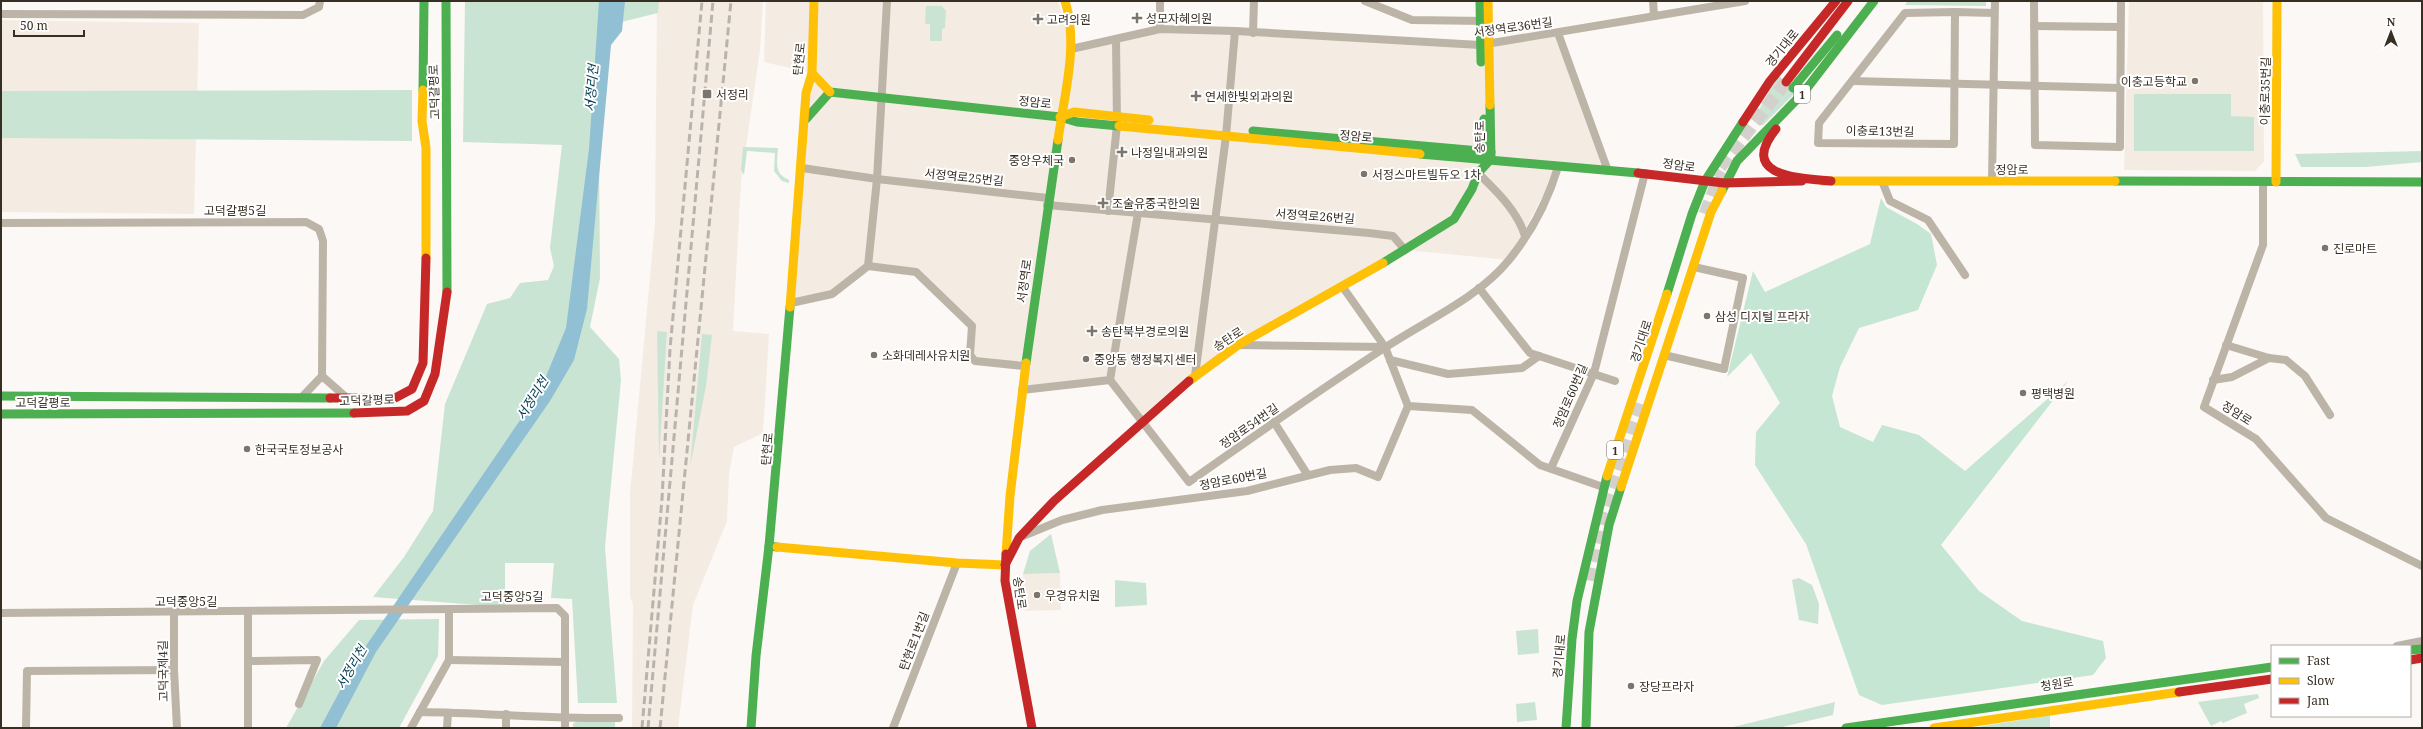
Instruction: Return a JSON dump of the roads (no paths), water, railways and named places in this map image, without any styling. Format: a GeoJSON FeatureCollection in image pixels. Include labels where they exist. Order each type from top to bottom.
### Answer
{"type":"FeatureCollection","features":[{"type":"Feature","properties":{"kind":"street"},"geometry":{"type":"LineString","coordinates":[[1,14],[304,15],[319,7],[320,1]]}},
{"type":"Feature","properties":{"kind":"street","name":"고덕갈평로"},"geometry":{"type":"LineString","coordinates":[[1,396],[395,398],[412,389],[423,363],[426,329],[426,148],[422,121],[424,1]]}},
{"type":"Feature","properties":{"kind":"street","name":"고덕갈평로"},"geometry":{"type":"LineString","coordinates":[[1,414],[382,413],[407,411],[424,401],[435,374],[447,288],[446,1]]}},
{"type":"Feature","properties":{"kind":"street","name":"탄현로"},"geometry":{"type":"LineString","coordinates":[[751,728],[756,656],[769,546],[791,303],[806,103],[808,86],[812,73],[814,1]]}},
{"type":"Feature","properties":{"kind":"street"},"geometry":{"type":"LineString","coordinates":[[868,266],[877,179],[887,1]]}},
{"type":"Feature","properties":{"kind":"street","name":"서정역로"},"geometry":{"type":"LineString","coordinates":[[1005,565],[1008,507],[1024,366],[1071,49],[1070,17],[1065,1]]}},
{"type":"Feature","properties":{"kind":"street"},"geometry":{"type":"LineString","coordinates":[[1160,1],[1160,29]]}},
{"type":"Feature","properties":{"kind":"street"},"geometry":{"type":"LineString","coordinates":[[1252,33],[1254,1]]}},
{"type":"Feature","properties":{"kind":"street"},"geometry":{"type":"LineString","coordinates":[[1365,1],[1412,20],[1484,21]]}},
{"type":"Feature","properties":{"kind":"street","name":"송탄로"},"geometry":{"type":"LineString","coordinates":[[1032,728],[1006,589],[1005,565],[1019,538],[1054,501],[1195,376],[1238,345],[1405,250],[1454,219],[1472,189],[1487,155],[1484,126],[1484,21],[1480,1]]}},
{"type":"Feature","properties":{"kind":"street","name":"송탄로"},"geometry":{"type":"LineString","coordinates":[[1484,21],[1488,1]]}},
{"type":"Feature","properties":{"kind":"street"},"geometry":{"type":"LineString","coordinates":[[1652,1],[1654,16]]}},
{"type":"Feature","properties":{"kind":"street","name":"서정역로36번길"},"geometry":{"type":"LineString","coordinates":[[1071,49],[1160,29],[1235,31],[1484,44],[1558,33],[1744,1]]}},
{"type":"Feature","properties":{"kind":"street","name":"경기대로"},"geometry":{"type":"LineString","coordinates":[[1566,728],[1572,639],[1577,601],[1603,487],[1650,351],[1705,181],[1770,81],[1836,1]]}},
{"type":"Feature","properties":{"kind":"street","name":"경기대로"},"geometry":{"type":"LineString","coordinates":[[1848,1],[1790,85],[1864,1]]}},
{"type":"Feature","properties":{"kind":"street","name":"1"},"geometry":{"type":"LineString","coordinates":[[1724,183],[1737,161],[1804,92],[1874,1]]}},
{"type":"Feature","properties":{"kind":"street"},"geometry":{"type":"LineString","coordinates":[[1992,181],[1995,1]]}},
{"type":"Feature","properties":{"kind":"street"},"geometry":{"type":"LineString","coordinates":[[2034,1],[2035,145],[2120,147],[2121,1]]}},
{"type":"Feature","properties":{"kind":"street","name":"이충로35번길"},"geometry":{"type":"LineString","coordinates":[[2276,182],[2278,1]]}},
{"type":"Feature","properties":{"kind":"street","name":"이충로13번길"},"geometry":{"type":"LineString","coordinates":[[1955,12],[1954,144],[1818,143],[1819,123],[1905,13],[1955,12],[1994,13]]}},
{"type":"Feature","properties":{"kind":"street"},"geometry":{"type":"LineString","coordinates":[[2034,26],[2120,27]]}},
{"type":"Feature","properties":{"kind":"street"},"geometry":{"type":"LineString","coordinates":[[1195,376],[1227,132],[1235,31]]}},
{"type":"Feature","properties":{"kind":"street"},"geometry":{"type":"LineString","coordinates":[[1558,33],[1608,170]]}},
{"type":"Feature","properties":{"kind":"street"},"geometry":{"type":"LineString","coordinates":[[1108,211],[1117,121],[1116,39]]}},
{"type":"Feature","properties":{"kind":"street"},"geometry":{"type":"LineString","coordinates":[[806,119],[830,92],[812,73]]}},
{"type":"Feature","properties":{"kind":"street"},"geometry":{"type":"LineString","coordinates":[[1853,81],[2120,88]]}},
{"type":"Feature","properties":{"kind":"street","name":"정암로"},"geometry":{"type":"LineString","coordinates":[[830,92],[1060,117],[1077,122],[1117,121],[1487,155],[1558,167],[1645,173],[1724,183],[1831,181],[2422,182]]}},
{"type":"Feature","properties":{"kind":"street"},"geometry":{"type":"LineString","coordinates":[[1804,92],[1764,145],[1763,158],[1769,167],[1780,174],[1831,181]]}},
{"type":"Feature","properties":{"kind":"street"},"geometry":{"type":"LineString","coordinates":[[806,103],[819,106]]}},
{"type":"Feature","properties":{"kind":"street","name":"정암로54번길"},"geometry":{"type":"LineString","coordinates":[[1141,423],[1189,482],[1274,422],[1386,347],[1479,288],[1509,260],[1525,236],[1549,197],[1558,167]]}},
{"type":"Feature","properties":{"kind":"street","name":"서정역로25번길"},"geometry":{"type":"LineString","coordinates":[[802,168],[1048,201]]}},
{"type":"Feature","properties":{"kind":"street"},"geometry":{"type":"LineString","coordinates":[[1478,173],[1505,200],[1522,225],[1525,236]]}},
{"type":"Feature","properties":{"kind":"street","name":"정암로60번길"},"geometry":{"type":"LineString","coordinates":[[1551,468],[1594,373],[1645,173]]}},
{"type":"Feature","properties":{"kind":"street"},"geometry":{"type":"LineString","coordinates":[[1882,181],[1890,201],[1928,220],[1965,275]]}},
{"type":"Feature","properties":{"kind":"street","name":"정암로"},"geometry":{"type":"LineString","coordinates":[[2263,182],[2263,245],[2204,407],[2256,439],[2326,518],[2422,566]]}},
{"type":"Feature","properties":{"kind":"street"},"geometry":{"type":"LineString","coordinates":[[1586,728],[1589,632],[1594,592],[1609,524],[1712,212],[1724,183]]}},
{"type":"Feature","properties":{"kind":"street","name":"서정역로26번길"},"geometry":{"type":"LineString","coordinates":[[1048,201],[1108,211],[1216,221],[1369,232],[1393,236],[1405,250]]}},
{"type":"Feature","properties":{"kind":"street"},"geometry":{"type":"LineString","coordinates":[[1138,213],[1110,380],[1141,423]]}},
{"type":"Feature","properties":{"kind":"street","name":"고덕갈평5길"},"geometry":{"type":"LineString","coordinates":[[1,223],[306,222],[319,228],[323,241],[322,376]]}},
{"type":"Feature","properties":{"kind":"street"},"geometry":{"type":"LineString","coordinates":[[791,303],[832,294],[868,266],[916,272],[972,326],[970,355],[975,361],[1024,366]]}},
{"type":"Feature","properties":{"kind":"street"},"geometry":{"type":"LineString","coordinates":[[1664,355],[1724,369],[1743,278],[1694,267]]}},
{"type":"Feature","properties":{"kind":"street"},"geometry":{"type":"LineString","coordinates":[[1342,286],[1386,347],[1408,406],[1472,410],[1540,465],[1603,487]]}},
{"type":"Feature","properties":{"kind":"street"},"geometry":{"type":"LineString","coordinates":[[1479,288],[1530,353],[1615,381]]}},
{"type":"Feature","properties":{"kind":"street"},"geometry":{"type":"LineString","coordinates":[[1238,345],[1386,347]]}},
{"type":"Feature","properties":{"kind":"street"},"geometry":{"type":"LineString","coordinates":[[2226,345],[2269,358],[2286,360],[2305,376],[2330,415]]}},
{"type":"Feature","properties":{"kind":"street"},"geometry":{"type":"LineString","coordinates":[[1390,360],[1448,374],[1522,368],[1539,356]]}},
{"type":"Feature","properties":{"kind":"street"},"geometry":{"type":"LineString","coordinates":[[2213,380],[2232,377],[2269,358]]}},
{"type":"Feature","properties":{"kind":"street"},"geometry":{"type":"LineString","coordinates":[[301,398],[322,376],[348,398]]}},
{"type":"Feature","properties":{"kind":"street"},"geometry":{"type":"LineString","coordinates":[[1022,390],[1110,380]]}},
{"type":"Feature","properties":{"kind":"street","name":"정암로60번길"},"geometry":{"type":"LineString","coordinates":[[1019,538],[1062,520],[1102,510],[1247,491],[1307,474],[1356,468],[1378,477],[1408,406]]}},
{"type":"Feature","properties":{"kind":"street"},"geometry":{"type":"LineString","coordinates":[[1274,422],[1307,474]]}},
{"type":"Feature","properties":{"kind":"street"},"geometry":{"type":"LineString","coordinates":[[769,546],[957,563],[1005,565]]}},
{"type":"Feature","properties":{"kind":"street","name":"탄현로1번길"},"geometry":{"type":"LineString","coordinates":[[893,728],[957,563]]}},
{"type":"Feature","properties":{"kind":"street","name":"고덕중앙5길"},"geometry":{"type":"LineString","coordinates":[[1,613],[174,613],[371,608],[557,608],[565,616],[564,728]]}},
{"type":"Feature","properties":{"kind":"street"},"geometry":{"type":"LineString","coordinates":[[411,728],[449,660],[449,609]]}},
{"type":"Feature","properties":{"kind":"street"},"geometry":{"type":"LineString","coordinates":[[248,612],[250,661],[248,728]]}},
{"type":"Feature","properties":{"kind":"street","name":"고덕국제4길"},"geometry":{"type":"LineString","coordinates":[[174,613],[174,670],[177,728]]}},
{"type":"Feature","properties":{"kind":"street"},"geometry":{"type":"LineString","coordinates":[[2402,645],[2422,641]]}},
{"type":"Feature","properties":{"kind":"street"},"geometry":{"type":"LineString","coordinates":[[2411,650],[2422,649]]}},
{"type":"Feature","properties":{"kind":"street"},"geometry":{"type":"LineString","coordinates":[[2411,660],[2422,658]]}},
{"type":"Feature","properties":{"kind":"street"},"geometry":{"type":"LineString","coordinates":[[250,661],[317,660],[299,704]]}},
{"type":"Feature","properties":{"kind":"street"},"geometry":{"type":"LineString","coordinates":[[449,660],[565,662]]}},
{"type":"Feature","properties":{"kind":"street","name":"청원로"},"geometry":{"type":"LineString","coordinates":[[1846,728],[2107,689],[2271,667]]}},
{"type":"Feature","properties":{"kind":"street"},"geometry":{"type":"LineString","coordinates":[[26,728],[27,671],[174,670]]}},
{"type":"Feature","properties":{"kind":"street","name":"청원로"},"geometry":{"type":"LineString","coordinates":[[1934,728],[2271,679]]}},
{"type":"Feature","properties":{"kind":"street"},"geometry":{"type":"LineString","coordinates":[[420,712],[506,714],[564,719],[619,718]]}},
{"type":"Feature","properties":{"kind":"street"},"geometry":{"type":"LineString","coordinates":[[447,728],[448,712]]}},
{"type":"Feature","properties":{"kind":"street"},"geometry":{"type":"LineString","coordinates":[[506,714],[506,728]]}},
{"type":"Feature","properties":{"kind":"water"},"geometry":{"type":"Polygon","coordinates":[[[599,1],[625,1],[622,31],[611,45],[587,309],[574,360],[550,401],[376,652],[336,728],[320,728],[357,659],[540,391],[566,328],[589,149],[599,1]]]}},
{"type":"Feature","properties":{"kind":"tunnel"},"geometry":{"type":"LineString","coordinates":[[1720,167],[1786,82]]}},
{"type":"Feature","properties":{"kind":"tunnel"},"geometry":{"type":"LineString","coordinates":[[1705,214],[1718,180],[1723,172]]}},
{"type":"Feature","properties":{"kind":"tunnel"},"geometry":{"type":"LineString","coordinates":[[1592,581],[1603,523],[1642,402]]}},
{"type":"Feature","properties":{"kind":"railway"},"geometry":{"type":"LineString","coordinates":[[642,728],[662,499],[670,349],[702,1]]}},
{"type":"Feature","properties":{"kind":"railway"},"geometry":{"type":"LineString","coordinates":[[648,728],[713,1]]}},
{"type":"Feature","properties":{"kind":"railway"},"geometry":{"type":"LineString","coordinates":[[660,728],[731,1]]}},
{"type":"Feature","properties":{"kind":"place","name":"성모자혜의원"},"geometry":{"type":"Point","coordinates":[1137,18]}},
{"type":"Feature","properties":{"kind":"place","name":"고려의원"},"geometry":{"type":"Point","coordinates":[1038,19]}},
{"type":"Feature","properties":{"kind":"place","name":"이충고등학교"},"geometry":{"type":"Point","coordinates":[2195,81]}},
{"type":"Feature","properties":{"kind":"place","name":"서정리"},"geometry":{"type":"Point","coordinates":[707,94]}},
{"type":"Feature","properties":{"kind":"place","name":"연세한빛외과의원"},"geometry":{"type":"Point","coordinates":[1196,96]}},
{"type":"Feature","properties":{"kind":"place","name":"나정일내과의원"},"geometry":{"type":"Point","coordinates":[1122,152]}},
{"type":"Feature","properties":{"kind":"place","name":"중앙우체국"},"geometry":{"type":"Point","coordinates":[1072,160]}},
{"type":"Feature","properties":{"kind":"place","name":"서정스마트빌듀오 1차"},"geometry":{"type":"Point","coordinates":[1364,174]}},
{"type":"Feature","properties":{"kind":"place","name":"조술유중국한의원"},"geometry":{"type":"Point","coordinates":[1103,203]}},
{"type":"Feature","properties":{"kind":"place","name":"진로마트"},"geometry":{"type":"Point","coordinates":[2325,248]}},
{"type":"Feature","properties":{"kind":"place","name":"삼성 디지털 프라자"},"geometry":{"type":"Point","coordinates":[1707,316]}},
{"type":"Feature","properties":{"kind":"place","name":"송탄북부경로의원"},"geometry":{"type":"Point","coordinates":[1092,331]}},
{"type":"Feature","properties":{"kind":"place","name":"소화데레사유치원"},"geometry":{"type":"Point","coordinates":[874,355]}},
{"type":"Feature","properties":{"kind":"place","name":"중앙동 행정복지센터"},"geometry":{"type":"Point","coordinates":[1086,359]}},
{"type":"Feature","properties":{"kind":"place","name":"평택병원"},"geometry":{"type":"Point","coordinates":[2023,393]}},
{"type":"Feature","properties":{"kind":"place","name":"한국국토정보공사"},"geometry":{"type":"Point","coordinates":[247,449]}},
{"type":"Feature","properties":{"kind":"place","name":"우경유치원"},"geometry":{"type":"Point","coordinates":[1037,595]}},
{"type":"Feature","properties":{"kind":"place","name":"장당프라자"},"geometry":{"type":"Point","coordinates":[1631,686]}},
{"type":"Feature","properties":{"kind":"water label","name":"서정리천"},"geometry":{"type":"Point","coordinates":[591,88]}},
{"type":"Feature","properties":{"kind":"water label","name":"서정리천"},"geometry":{"type":"Point","coordinates":[532,398]}},
{"type":"Feature","properties":{"kind":"water label","name":"서정리천"},"geometry":{"type":"Point","coordinates":[351,667]}}]}
